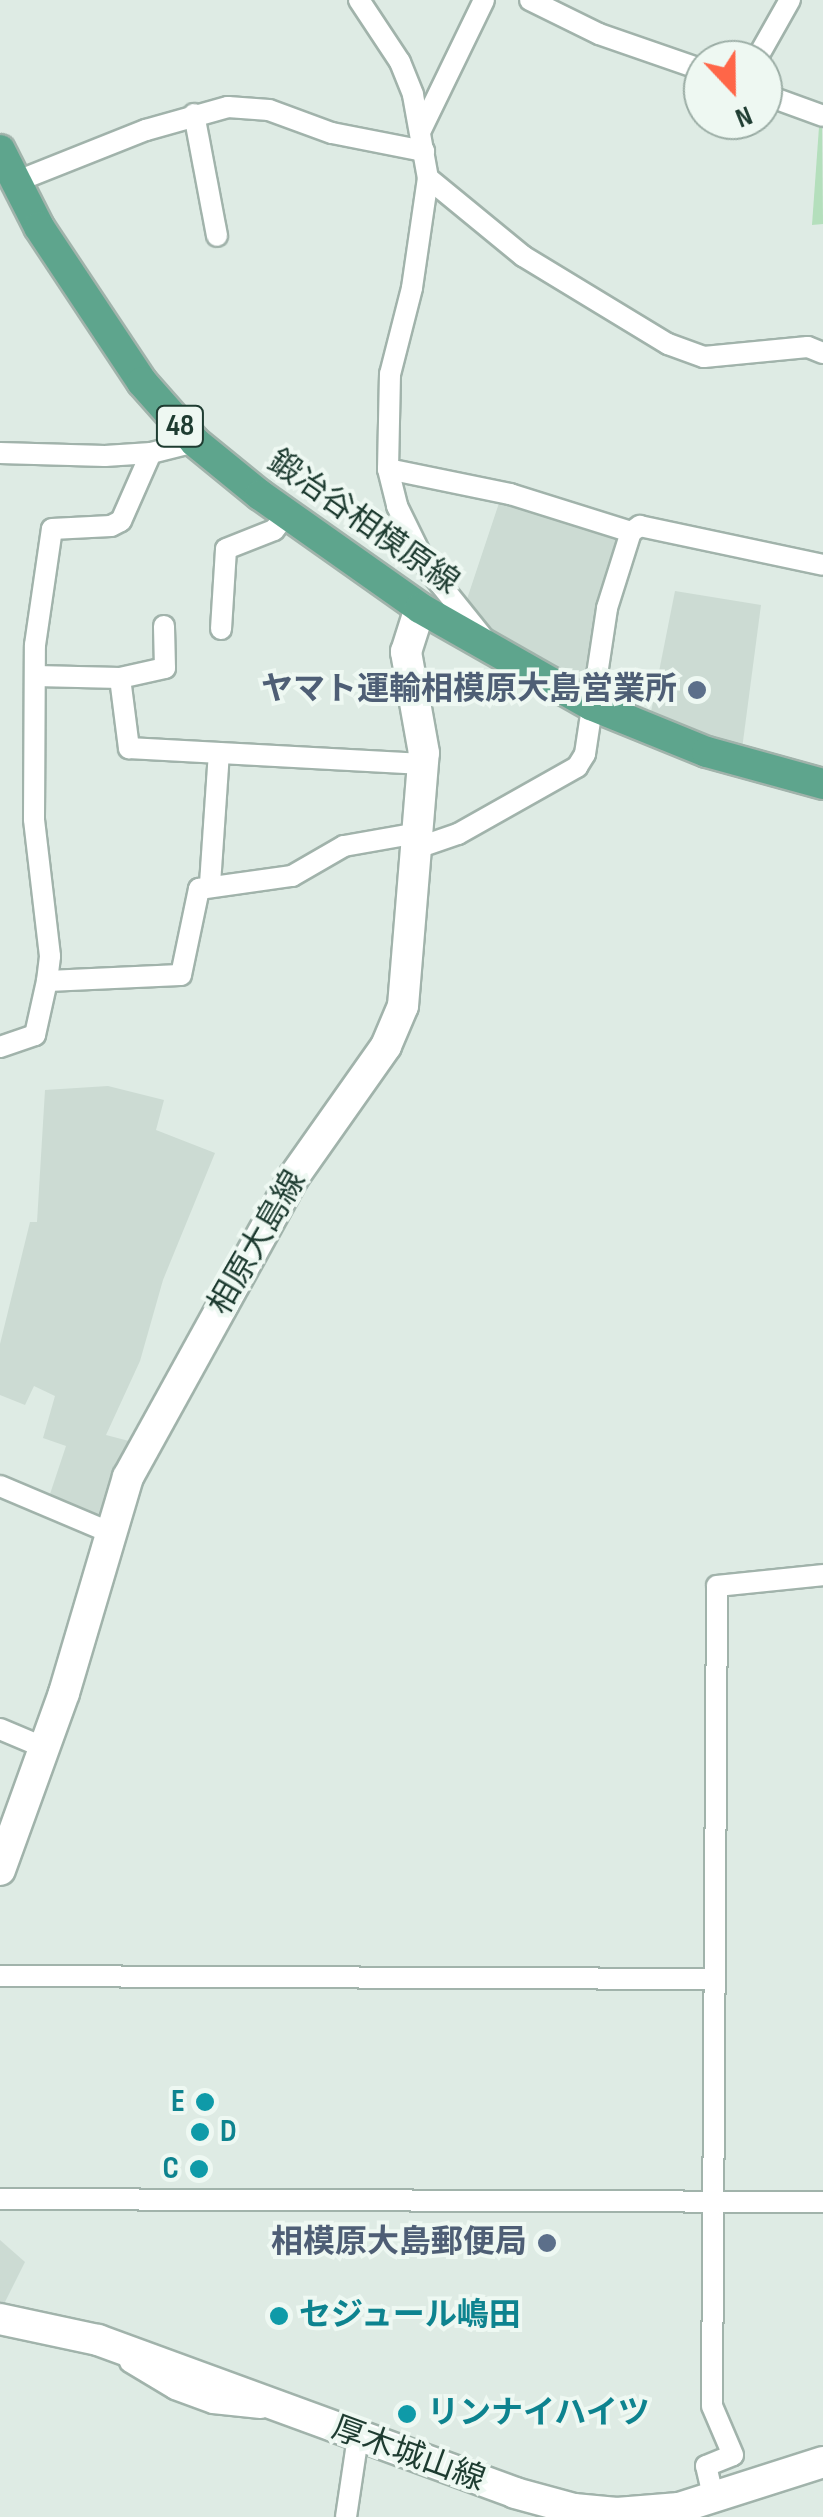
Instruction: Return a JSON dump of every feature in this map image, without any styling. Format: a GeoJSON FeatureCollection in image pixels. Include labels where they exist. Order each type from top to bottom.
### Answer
{"type":"FeatureCollection","features":[{"type":"Feature","properties":{"kind":"main road","name":"鍛冶谷相模原線"},"geometry":{"type":"LineString","coordinates":[[7,172],[132,368],[195,442],[286,515],[420,608],[592,705],[707,752],[823,784]]}},
{"type":"Feature","properties":{"kind":"street"},"geometry":{"type":"LineString","coordinates":[[359,0],[400,62],[423,141],[428,178],[412,288],[390,374],[388,469],[410,536],[439,588],[480,629],[486,647]]}},
{"type":"Feature","properties":{"kind":"street"},"geometry":{"type":"LineString","coordinates":[[423,141],[484,0]]}},
{"type":"Feature","properties":{"kind":"street"},"geometry":{"type":"LineString","coordinates":[[530,0],[599,34],[683,63]]}},
{"type":"Feature","properties":{"kind":"street"},"geometry":{"type":"LineString","coordinates":[[767,40],[790,0]]}},
{"type":"Feature","properties":{"kind":"street"},"geometry":{"type":"LineString","coordinates":[[783,101],[823,116]]}},
{"type":"Feature","properties":{"kind":"street"},"geometry":{"type":"LineString","coordinates":[[7,172],[228,107],[269,110],[332,133],[423,141]]}},
{"type":"Feature","properties":{"kind":"street"},"geometry":{"type":"LineString","coordinates":[[194,114],[218,236]]}},
{"type":"Feature","properties":{"kind":"street"},"geometry":{"type":"LineString","coordinates":[[428,178],[523,256],[668,344],[704,358],[808,347],[823,354]]}},
{"type":"Feature","properties":{"kind":"street"},"geometry":{"type":"LineString","coordinates":[[1,455],[50,458],[151,453],[195,442]]}},
{"type":"Feature","properties":{"kind":"street"},"geometry":{"type":"LineString","coordinates":[[0,1047],[35,1035],[50,956],[34,819],[38,604],[52,529],[111,526],[120,520],[151,453]]}},
{"type":"Feature","properties":{"kind":"street"},"geometry":{"type":"LineString","coordinates":[[388,469],[510,494],[631,532]]}},
{"type":"Feature","properties":{"kind":"street"},"geometry":{"type":"LineString","coordinates":[[221,629],[226,549],[274,530],[286,515]]}},
{"type":"Feature","properties":{"kind":"street"},"geometry":{"type":"LineString","coordinates":[[47,982],[181,975],[186,967],[193,900],[199,890],[210,884],[292,876],[344,846],[458,834],[577,767],[585,754],[607,608],[631,532],[640,526],[823,565]]}},
{"type":"Feature","properties":{"kind":"street","name":"相原大島線"},"geometry":{"type":"LineString","coordinates":[[0,1870],[46,1748],[128,1477],[294,1178],[373,1066],[397,1024],[405,990],[424,764],[423,736],[406,652],[420,608]]}},
{"type":"Feature","properties":{"kind":"street"},"geometry":{"type":"LineString","coordinates":[[36,676],[120,678],[165,668],[164,626]]}},
{"type":"Feature","properties":{"kind":"street"},"geometry":{"type":"LineString","coordinates":[[120,678],[129,748],[424,764]]}},
{"type":"Feature","properties":{"kind":"street"},"geometry":{"type":"LineString","coordinates":[[210,884],[219,753]]}},
{"type":"Feature","properties":{"kind":"street"},"geometry":{"type":"LineString","coordinates":[[0,1486],[111,1532]]}},
{"type":"Feature","properties":{"kind":"street"},"geometry":{"type":"LineString","coordinates":[[714,2500],[706,2466],[732,2455],[713,2410],[716,1586],[823,1576]]}},
{"type":"Feature","properties":{"kind":"street"},"geometry":{"type":"LineString","coordinates":[[0,1729],[46,1748]]}},
{"type":"Feature","properties":{"kind":"street"},"geometry":{"type":"LineString","coordinates":[[0,1976],[715,1979]]}},
{"type":"Feature","properties":{"kind":"street"},"geometry":{"type":"LineString","coordinates":[[0,2199],[823,2202]]}},
{"type":"Feature","properties":{"kind":"street","name":"厚木城山線"},"geometry":{"type":"LineString","coordinates":[[0,2319],[98,2340],[515,2493],[574,2509],[650,2512],[714,2500],[823,2462]]}},
{"type":"Feature","properties":{"kind":"street"},"geometry":{"type":"LineString","coordinates":[[346,2517],[358,2437]]}},
{"type":"Feature","properties":{"kind":"shaded area"},"geometry":{"type":"Polygon","coordinates":[[[501,497],[621,533],[589,682],[582,686],[496,636],[465,605],[501,497]]]}},
{"type":"Feature","properties":{"kind":"shaded area"},"geometry":{"type":"Polygon","coordinates":[[[675,591],[761,605],[742,749],[650,717],[675,591]]]}},
{"type":"Feature","properties":{"kind":"shaded area"},"geometry":{"type":"Polygon","coordinates":[[[108,1086],[164,1100],[156,1130],[215,1153],[163,1280],[140,1361],[106,1435],[129,1441],[103,1521],[48,1500],[66,1446],[43,1438],[55,1396],[34,1386],[25,1405],[0,1395],[0,1344],[30,1222],[37,1222],[45,1090],[108,1086]]]}},
{"type":"Feature","properties":{"kind":"shaded area"},"geometry":{"type":"Polygon","coordinates":[[[0,2240],[25,2262],[4,2304],[0,2304],[0,2240]]]}},
{"type":"Feature","properties":{"kind":"green space"},"geometry":{"type":"Polygon","coordinates":[[[822,124],[823,224],[812,225],[819,127],[822,124]]]}},
{"type":"Feature","properties":{"kind":"place","name":"ヤマト運輸相模原大島営業所"},"geometry":{"type":"Point","coordinates":[697,690]}},
{"type":"Feature","properties":{"kind":"place","name":"E"},"geometry":{"type":"Point","coordinates":[205,2102]}},
{"type":"Feature","properties":{"kind":"place","name":"D"},"geometry":{"type":"Point","coordinates":[200,2132]}},
{"type":"Feature","properties":{"kind":"place","name":"C"},"geometry":{"type":"Point","coordinates":[199,2169]}},
{"type":"Feature","properties":{"kind":"place","name":"相模原大島郵便局"},"geometry":{"type":"Point","coordinates":[547,2243]}},
{"type":"Feature","properties":{"kind":"place","name":"セジュール嶋田"},"geometry":{"type":"Point","coordinates":[279,2316]}},
{"type":"Feature","properties":{"kind":"place","name":"リンナイハイツ"},"geometry":{"type":"Point","coordinates":[407,2414]}}]}
